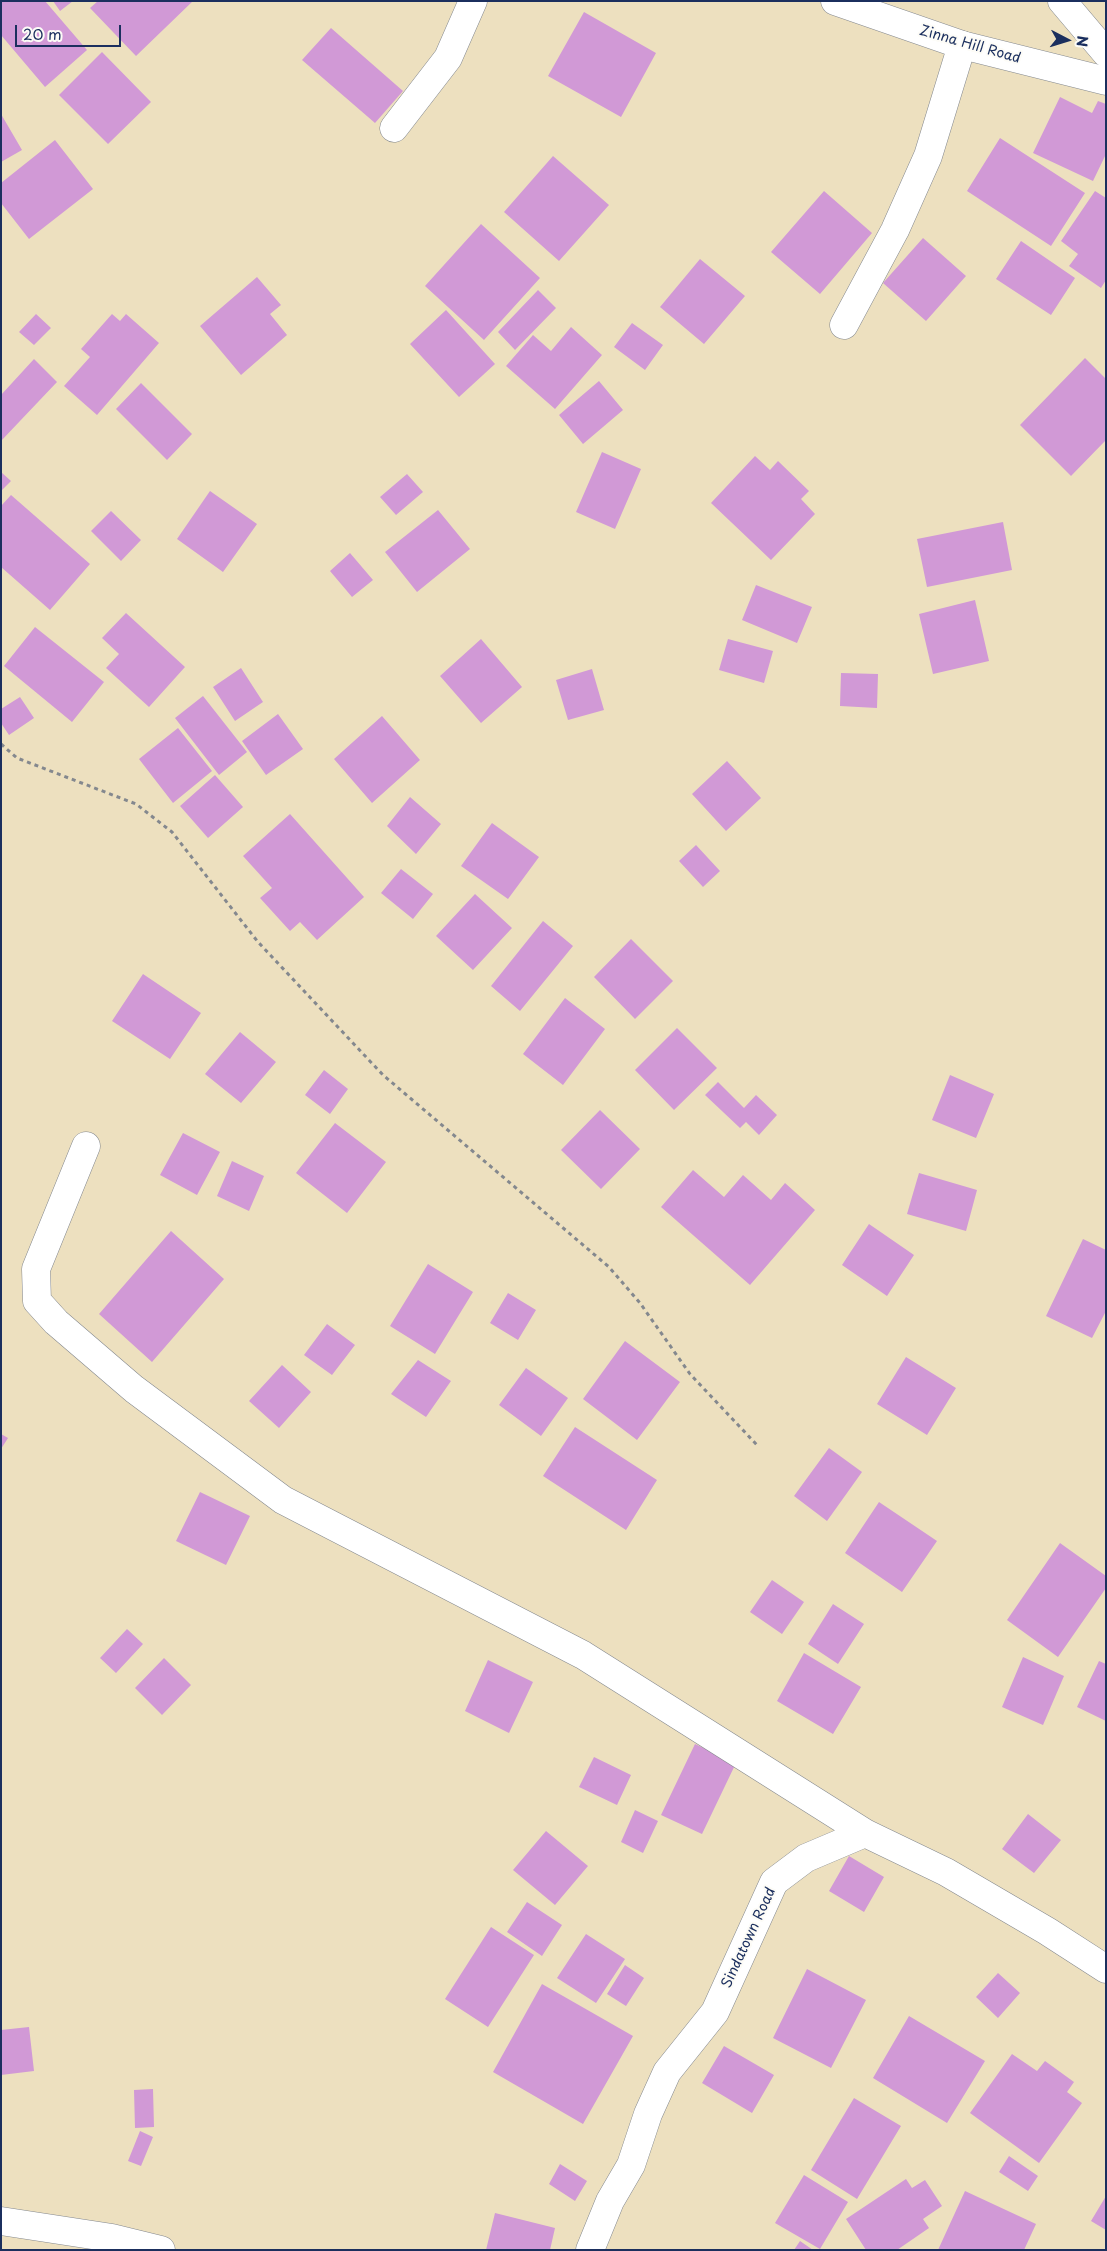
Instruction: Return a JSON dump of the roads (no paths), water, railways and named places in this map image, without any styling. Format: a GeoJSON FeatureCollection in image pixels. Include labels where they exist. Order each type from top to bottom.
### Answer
{"type":"FeatureCollection","features":[{"type":"Feature","properties":{"kind":"street"},"geometry":{"type":"LineString","coordinates":[[394,128],[448,58],[473,1]]}},
{"type":"Feature","properties":{"kind":"street","name":"Zinna Hill Road"},"geometry":{"type":"LineString","coordinates":[[836,1],[962,45],[1106,81]]}},
{"type":"Feature","properties":{"kind":"street"},"geometry":{"type":"LineString","coordinates":[[1062,1],[1106,53]]}},
{"type":"Feature","properties":{"kind":"street"},"geometry":{"type":"LineString","coordinates":[[844,325],[895,230],[928,156],[962,45]]}},
{"type":"Feature","properties":{"kind":"street"},"geometry":{"type":"LineString","coordinates":[[86,1146],[36,1269],[37,1300],[56,1322],[134,1389],[283,1500],[583,1655],[865,1833],[946,1872],[1106,1968]]}},
{"type":"Feature","properties":{"kind":"street","name":"Sindatown Road"},"geometry":{"type":"LineString","coordinates":[[590,2250],[610,2201],[631,2166],[648,2114],[667,2072],[715,2012],[774,1882],[806,1858],[865,1833]]}},
{"type":"Feature","properties":{"kind":"street"},"geometry":{"type":"LineString","coordinates":[[1,2221],[112,2238],[161,2250]]}}]}
